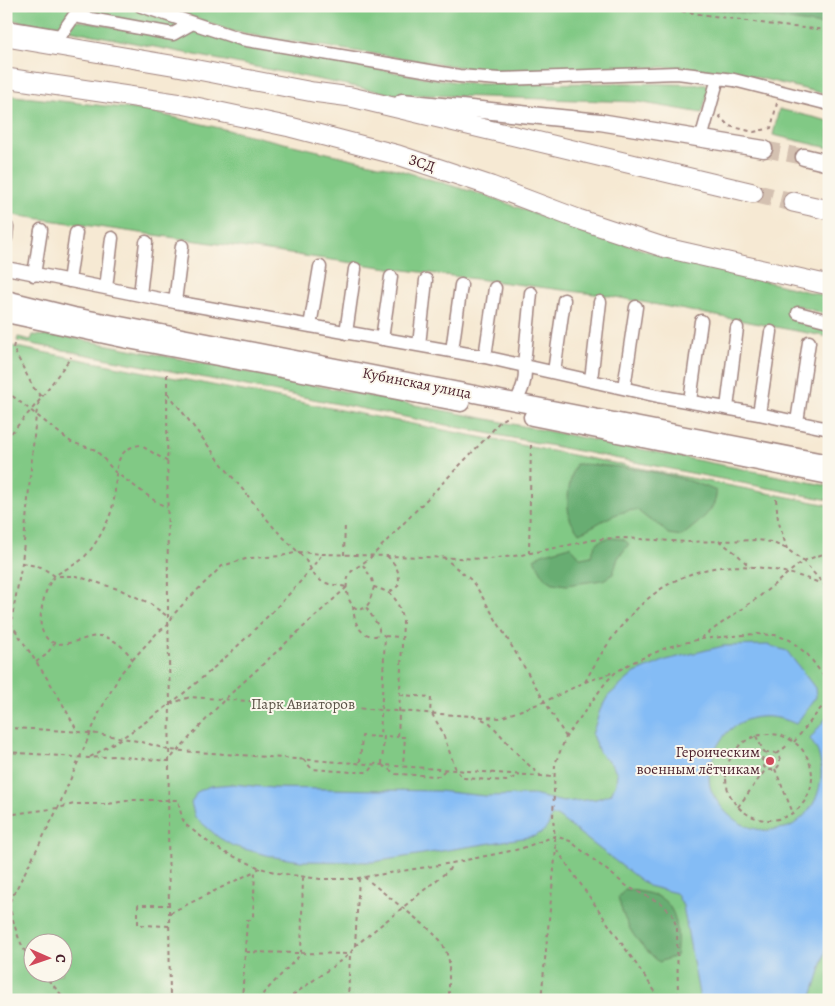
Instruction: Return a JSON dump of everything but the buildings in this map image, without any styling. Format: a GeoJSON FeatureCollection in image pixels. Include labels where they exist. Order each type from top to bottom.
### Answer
{"type":"FeatureCollection","features":[{"type":"Feature","properties":{"kind":"highway"},"geometry":{"type":"LineString","coordinates":[[6,37],[177,66],[313,92],[351,97],[753,193]]}},
{"type":"Feature","properties":{"kind":"highway","name":"ЗСД"},"geometry":{"type":"LineString","coordinates":[[6,78],[182,104],[290,127],[398,155],[666,248],[829,285]]}},
{"type":"Feature","properties":{"kind":"highway"},"geometry":{"type":"LineString","coordinates":[[793,202],[829,210]]}},
{"type":"Feature","properties":{"kind":"main road"},"geometry":{"type":"LineString","coordinates":[[351,97],[600,122],[764,149]]}},
{"type":"Feature","properties":{"kind":"main road"},"geometry":{"type":"LineString","coordinates":[[804,157],[829,163]]}},
{"type":"Feature","properties":{"kind":"main road","name":"Кубинская улица"},"geometry":{"type":"LineString","coordinates":[[6,299],[74,316],[515,407],[829,476]]}},
{"type":"Feature","properties":{"kind":"main road","name":"Кубинская улица"},"geometry":{"type":"LineString","coordinates":[[6,314],[128,340],[829,463]]}},
{"type":"Feature","properties":{"kind":"lane"},"geometry":{"type":"LineString","coordinates":[[141,6],[241,39],[479,78],[662,73],[706,75],[734,80],[829,104]]}},
{"type":"Feature","properties":{"kind":"lane"},"geometry":{"type":"LineString","coordinates":[[6,27],[60,36],[74,16],[173,34],[192,24]]}},
{"type":"Feature","properties":{"kind":"lane"},"geometry":{"type":"LineString","coordinates":[[6,73],[26,76]]}},
{"type":"Feature","properties":{"kind":"lane"},"geometry":{"type":"LineString","coordinates":[[701,139],[718,78]]}},
{"type":"Feature","properties":{"kind":"lane"},"geometry":{"type":"LineString","coordinates":[[6,238],[7,227]]}},
{"type":"Feature","properties":{"kind":"lane"},"geometry":{"type":"LineString","coordinates":[[34,274],[41,230]]}},
{"type":"Feature","properties":{"kind":"lane"},"geometry":{"type":"LineString","coordinates":[[69,281],[76,233]]}},
{"type":"Feature","properties":{"kind":"lane"},"geometry":{"type":"LineString","coordinates":[[106,288],[112,238]]}},
{"type":"Feature","properties":{"kind":"lane"},"geometry":{"type":"LineString","coordinates":[[140,295],[146,242]]}},
{"type":"Feature","properties":{"kind":"lane"},"geometry":{"type":"LineString","coordinates":[[175,302],[182,246]]}},
{"type":"Feature","properties":{"kind":"lane"},"geometry":{"type":"LineString","coordinates":[[310,326],[320,267]]}},
{"type":"Feature","properties":{"kind":"lane"},"geometry":{"type":"LineString","coordinates":[[6,268],[175,302],[485,357],[624,388],[829,429]]}},
{"type":"Feature","properties":{"kind":"lane"},"geometry":{"type":"LineString","coordinates":[[346,333],[356,269]]}},
{"type":"Feature","properties":{"kind":"lane"},"geometry":{"type":"LineString","coordinates":[[382,339],[391,277]]}},
{"type":"Feature","properties":{"kind":"lane"},"geometry":{"type":"LineString","coordinates":[[419,345],[426,280]]}},
{"type":"Feature","properties":{"kind":"lane"},"geometry":{"type":"LineString","coordinates":[[452,351],[460,285]]}},
{"type":"Feature","properties":{"kind":"lane"},"geometry":{"type":"LineString","coordinates":[[485,357],[495,288]]}},
{"type":"Feature","properties":{"kind":"lane"},"geometry":{"type":"LineString","coordinates":[[515,407],[515,385],[518,371],[524,365],[531,293]]}},
{"type":"Feature","properties":{"kind":"lane"},"geometry":{"type":"LineString","coordinates":[[554,372],[564,300]]}},
{"type":"Feature","properties":{"kind":"lane"},"geometry":{"type":"LineString","coordinates":[[591,380],[600,302]]}},
{"type":"Feature","properties":{"kind":"lane"},"geometry":{"type":"LineString","coordinates":[[624,388],[636,307]]}},
{"type":"Feature","properties":{"kind":"lane"},"geometry":{"type":"LineString","coordinates":[[798,313],[829,321]]}},
{"type":"Feature","properties":{"kind":"lane"},"geometry":{"type":"LineString","coordinates":[[690,401],[701,321]]}},
{"type":"Feature","properties":{"kind":"lane"},"geometry":{"type":"LineString","coordinates":[[726,408],[737,328]]}},
{"type":"Feature","properties":{"kind":"lane"},"geometry":{"type":"LineString","coordinates":[[759,414],[770,332]]}},
{"type":"Feature","properties":{"kind":"lane"},"geometry":{"type":"LineString","coordinates":[[797,422],[810,342]]}},
{"type":"Feature","properties":{"kind":"path"},"geometry":{"type":"LineString","coordinates":[[626,6],[666,9],[781,26],[829,30]]}},
{"type":"Feature","properties":{"kind":"path"},"geometry":{"type":"LineString","coordinates":[[722,107],[720,117],[729,126],[754,132],[771,128],[780,91]]}},
{"type":"Feature","properties":{"kind":"path"},"geometry":{"type":"LineString","coordinates":[[14,344],[13,348],[33,387],[42,398]]}},
{"type":"Feature","properties":{"kind":"path"},"geometry":{"type":"LineString","coordinates":[[6,439],[40,401],[72,358]]}},
{"type":"Feature","properties":{"kind":"path"},"geometry":{"type":"LineString","coordinates":[[167,374],[170,1000]]}},
{"type":"Feature","properties":{"kind":"path"},"geometry":{"type":"LineString","coordinates":[[6,391],[72,442],[96,450],[115,472],[158,503],[168,507]]}},
{"type":"Feature","properties":{"kind":"path"},"geometry":{"type":"LineString","coordinates":[[168,393],[224,468],[276,529],[305,559],[314,576],[329,584],[347,587]]}},
{"type":"Feature","properties":{"kind":"path"},"geometry":{"type":"LineString","coordinates":[[6,636],[11,623],[22,563],[36,415],[40,401]]}},
{"type":"Feature","properties":{"kind":"path"},"geometry":{"type":"LineString","coordinates":[[379,632],[378,635],[372,636],[360,630],[354,620],[353,606],[348,597],[347,587],[352,571],[363,565],[373,555],[515,407]]}},
{"type":"Feature","properties":{"kind":"path"},"geometry":{"type":"LineString","coordinates":[[529,553],[531,444]]}},
{"type":"Feature","properties":{"kind":"path"},"geometry":{"type":"LineString","coordinates":[[133,660],[120,645],[104,637],[94,637],[68,644],[55,643],[43,633],[40,624],[44,601],[48,587],[55,576],[80,561],[98,538],[114,504],[115,472],[124,452],[140,445],[168,462]]}},
{"type":"Feature","properties":{"kind":"path"},"geometry":{"type":"LineString","coordinates":[[776,499],[778,520],[786,549]]}},
{"type":"Feature","properties":{"kind":"path"},"geometry":{"type":"LineString","coordinates":[[344,555],[345,523]]}},
{"type":"Feature","properties":{"kind":"path"},"geometry":{"type":"LineString","coordinates":[[6,909],[58,808],[111,688],[158,632],[168,625],[174,614],[222,566],[249,558],[281,556],[299,552],[490,559],[598,539],[623,538],[676,542],[758,540],[771,542],[786,549],[803,562],[821,583]]}},
{"type":"Feature","properties":{"kind":"path"},"geometry":{"type":"LineString","coordinates":[[719,541],[737,554],[750,567]]}},
{"type":"Feature","properties":{"kind":"path"},"geometry":{"type":"LineString","coordinates":[[700,639],[803,562],[829,552]]}},
{"type":"Feature","properties":{"kind":"path"},"geometry":{"type":"LineString","coordinates":[[89,758],[124,738],[201,680],[277,607],[311,570],[322,554]]}},
{"type":"Feature","properties":{"kind":"path"},"geometry":{"type":"LineString","coordinates":[[387,556],[397,567],[399,574],[398,586],[390,592]]}},
{"type":"Feature","properties":{"kind":"path"},"geometry":{"type":"LineString","coordinates":[[443,557],[464,574],[477,588],[566,737]]}},
{"type":"Feature","properties":{"kind":"path"},"geometry":{"type":"LineString","coordinates":[[22,563],[36,565],[55,576],[76,576],[121,590],[149,603],[168,616]]}},
{"type":"Feature","properties":{"kind":"path"},"geometry":{"type":"LineString","coordinates":[[353,606],[360,610],[366,607],[374,587],[372,579],[363,565]]}},
{"type":"Feature","properties":{"kind":"path"},"geometry":{"type":"LineString","coordinates":[[585,682],[626,620],[660,589],[684,576],[707,568],[750,567],[789,572],[821,583],[829,588]]}},
{"type":"Feature","properties":{"kind":"path"},"geometry":{"type":"LineString","coordinates":[[6,752],[89,758],[114,756],[168,760],[225,699],[347,587]]}},
{"type":"Feature","properties":{"kind":"path"},"geometry":{"type":"LineString","coordinates":[[374,587],[390,592],[399,607],[403,621],[398,737]]}},
{"type":"Feature","properties":{"kind":"path"},"geometry":{"type":"LineString","coordinates":[[366,607],[379,627],[379,632]]}},
{"type":"Feature","properties":{"kind":"path"},"geometry":{"type":"LineString","coordinates":[[6,616],[56,692],[78,732]]}},
{"type":"Feature","properties":{"kind":"path"},"geometry":{"type":"LineString","coordinates":[[379,632],[385,636],[403,637]]}},
{"type":"Feature","properties":{"kind":"path"},"geometry":{"type":"LineString","coordinates":[[170,704],[190,697],[500,718],[546,701],[585,682],[616,672],[646,655],[682,643],[740,634],[766,634],[790,640],[804,652],[829,683]]}},
{"type":"Feature","properties":{"kind":"path"},"geometry":{"type":"LineString","coordinates":[[380,737],[385,636]]}},
{"type":"Feature","properties":{"kind":"path"},"geometry":{"type":"LineString","coordinates":[[36,662],[46,655],[55,643]]}},
{"type":"Feature","properties":{"kind":"path"},"geometry":{"type":"LineString","coordinates":[[541,1000],[556,849],[553,795],[556,764],[566,737],[606,682],[616,672]]}},
{"type":"Feature","properties":{"kind":"path"},"geometry":{"type":"LineString","coordinates":[[400,695],[431,696],[431,714],[442,730],[456,770],[463,778],[506,781],[521,774]]}},
{"type":"Feature","properties":{"kind":"path"},"geometry":{"type":"LineString","coordinates":[[794,742],[829,698]]}},
{"type":"Feature","properties":{"kind":"path"},"geometry":{"type":"LineString","coordinates":[[480,718],[490,723],[522,758],[542,776]]}},
{"type":"Feature","properties":{"kind":"path"},"geometry":{"type":"LineString","coordinates":[[6,726],[10,728],[91,733],[124,738],[177,751],[360,762],[554,777]]}},
{"type":"Feature","properties":{"kind":"path"},"geometry":{"type":"LineString","coordinates":[[772,734],[794,742],[806,756],[812,773],[805,800],[793,813],[777,819],[760,819],[738,807],[727,784],[728,767],[735,751],[756,736],[772,734]]}},
{"type":"Feature","properties":{"kind":"path"},"geometry":{"type":"LineString","coordinates":[[360,762],[362,736],[405,737],[403,765]]}},
{"type":"Feature","properties":{"kind":"path"},"geometry":{"type":"LineString","coordinates":[[303,759],[312,768],[369,772],[379,764],[384,736]]}},
{"type":"Feature","properties":{"kind":"path"},"geometry":{"type":"LineString","coordinates":[[756,736],[765,754],[762,764],[766,769],[776,769]]}},
{"type":"Feature","properties":{"kind":"path"},"geometry":{"type":"LineString","coordinates":[[777,754],[789,744]]}},
{"type":"Feature","properties":{"kind":"path"},"geometry":{"type":"LineString","coordinates":[[765,754],[771,752],[777,754],[780,760],[776,769]]}},
{"type":"Feature","properties":{"kind":"path"},"geometry":{"type":"LineString","coordinates":[[379,764],[396,774],[439,776],[446,769]]}},
{"type":"Feature","properties":{"kind":"path"},"geometry":{"type":"LineString","coordinates":[[738,807],[766,769]]}},
{"type":"Feature","properties":{"kind":"path"},"geometry":{"type":"LineString","coordinates":[[776,769],[793,813]]}},
{"type":"Feature","properties":{"kind":"path"},"geometry":{"type":"LineString","coordinates":[[6,814],[58,808],[74,804],[108,804],[132,800],[178,800],[182,818],[186,824],[200,837],[224,852],[260,868],[320,879],[359,878],[452,863],[520,849],[555,836],[570,841],[628,887],[660,903],[672,914],[676,928],[678,1000]]}},
{"type":"Feature","properties":{"kind":"path"},"geometry":{"type":"LineString","coordinates":[[556,849],[661,1000]]}},
{"type":"Feature","properties":{"kind":"path"},"geometry":{"type":"LineString","coordinates":[[286,1000],[350,954],[355,946],[449,870],[452,863]]}},
{"type":"Feature","properties":{"kind":"path"},"geometry":{"type":"LineString","coordinates":[[170,913],[260,868]]}},
{"type":"Feature","properties":{"kind":"path"},"geometry":{"type":"LineString","coordinates":[[242,1000],[247,920],[254,917],[256,871]]}},
{"type":"Feature","properties":{"kind":"path"},"geometry":{"type":"LineString","coordinates":[[257,1000],[301,954],[303,877]]}},
{"type":"Feature","properties":{"kind":"path"},"geometry":{"type":"LineString","coordinates":[[364,877],[440,940],[449,960],[449,999]]}},
{"type":"Feature","properties":{"kind":"path"},"geometry":{"type":"LineString","coordinates":[[355,946],[359,878]]}},
{"type":"Feature","properties":{"kind":"path"},"geometry":{"type":"LineString","coordinates":[[6,896],[16,933],[22,944]]}},
{"type":"Feature","properties":{"kind":"path"},"geometry":{"type":"LineString","coordinates":[[170,905],[138,905],[138,925],[170,926]]}},
{"type":"Feature","properties":{"kind":"path"},"geometry":{"type":"LineString","coordinates":[[246,952],[350,954]]}},
{"type":"Feature","properties":{"kind":"path"},"geometry":{"type":"LineString","coordinates":[[348,1000],[350,954]]}},
{"type":"Feature","properties":{"kind":"path"},"geometry":{"type":"LineString","coordinates":[[52,984],[66,1000]]}},
{"type":"Feature","properties":{"kind":"green space"},"geometry":{"type":"Polygon","coordinates":[[[6,6],[127,6],[182,25],[173,31],[74,13],[61,29],[6,19],[6,6]]]}},
{"type":"Feature","properties":{"kind":"green space"},"geometry":{"type":"Polygon","coordinates":[[[162,6],[829,6],[829,95],[739,73],[677,67],[493,72],[231,31],[162,6]]]}},
{"type":"Feature","properties":{"kind":"green space"},"geometry":{"type":"Polygon","coordinates":[[[695,6],[829,6],[829,26],[695,6]]]}},
{"type":"Feature","properties":{"kind":"green space"},"geometry":{"type":"Polygon","coordinates":[[[76,20],[175,38],[191,29],[243,46],[472,84],[626,83],[710,85],[702,113],[638,102],[392,94],[69,30],[76,20]]]}},
{"type":"Feature","properties":{"kind":"green space"},"geometry":{"type":"Polygon","coordinates":[[[6,95],[142,110],[396,169],[490,197],[574,228],[663,256],[829,297],[829,316],[797,305],[794,317],[829,327],[829,337],[610,296],[389,268],[6,214],[6,95]]]}},
{"type":"Feature","properties":{"kind":"green space"},"geometry":{"type":"Polygon","coordinates":[[[779,109],[829,121],[829,148],[773,135],[779,109]]]}},
{"type":"Feature","properties":{"kind":"green space"},"geometry":{"type":"Polygon","coordinates":[[[33,335],[68,337],[829,486],[829,500],[17,341],[18,337],[31,340],[33,335]]]}},
{"type":"Feature","properties":{"kind":"green space","name":"Парк Авиаторов"},"geometry":{"type":"Polygon","coordinates":[[[6,345],[829,505],[829,1000],[6,1000],[6,345]]]}},
{"type":"Feature","properties":{"kind":"green space"},"geometry":{"type":"Polygon","coordinates":[[[576,464],[629,468],[684,479],[716,491],[716,498],[710,511],[682,536],[668,534],[659,525],[637,510],[613,515],[579,533],[572,523],[568,510],[571,477],[576,464]]]}},
{"type":"Feature","properties":{"kind":"green space"},"geometry":{"type":"Polygon","coordinates":[[[609,538],[623,539],[629,544],[618,558],[613,574],[603,580],[566,585],[553,583],[544,577],[534,559],[542,554],[570,546],[581,558],[591,556],[597,544],[609,538]]]}},
{"type":"Feature","properties":{"kind":"green space"},"geometry":{"type":"Polygon","coordinates":[[[625,889],[657,896],[670,907],[676,922],[676,956],[659,962],[638,941],[629,927],[618,898],[625,889]]]}},
{"type":"Feature","properties":{"kind":"water"},"geometry":{"type":"Polygon","coordinates":[[[768,645],[787,651],[815,688],[816,697],[796,724],[783,719],[757,717],[734,727],[717,746],[712,760],[709,783],[723,809],[741,823],[751,828],[765,830],[789,827],[811,808],[818,792],[821,765],[818,752],[810,739],[829,714],[829,941],[811,1000],[700,1000],[683,906],[676,893],[648,886],[557,816],[551,816],[546,829],[535,836],[373,862],[301,861],[274,857],[233,846],[218,837],[195,817],[191,803],[197,792],[210,786],[233,784],[273,788],[438,791],[485,796],[533,795],[563,802],[596,799],[611,794],[616,783],[617,773],[599,752],[592,735],[600,710],[608,696],[635,673],[666,660],[723,646],[768,645]]]}},
{"type":"Feature","properties":{"kind":"tunnel"},"geometry":{"type":"LineString","coordinates":[[764,149],[804,157]]}},
{"type":"Feature","properties":{"kind":"tunnel"},"geometry":{"type":"LineString","coordinates":[[753,193],[793,202]]}},
{"type":"Feature","properties":{"kind":"place","name":"Героическим военным лётчикам"},"geometry":{"type":"Point","coordinates":[770,761]}}]}
